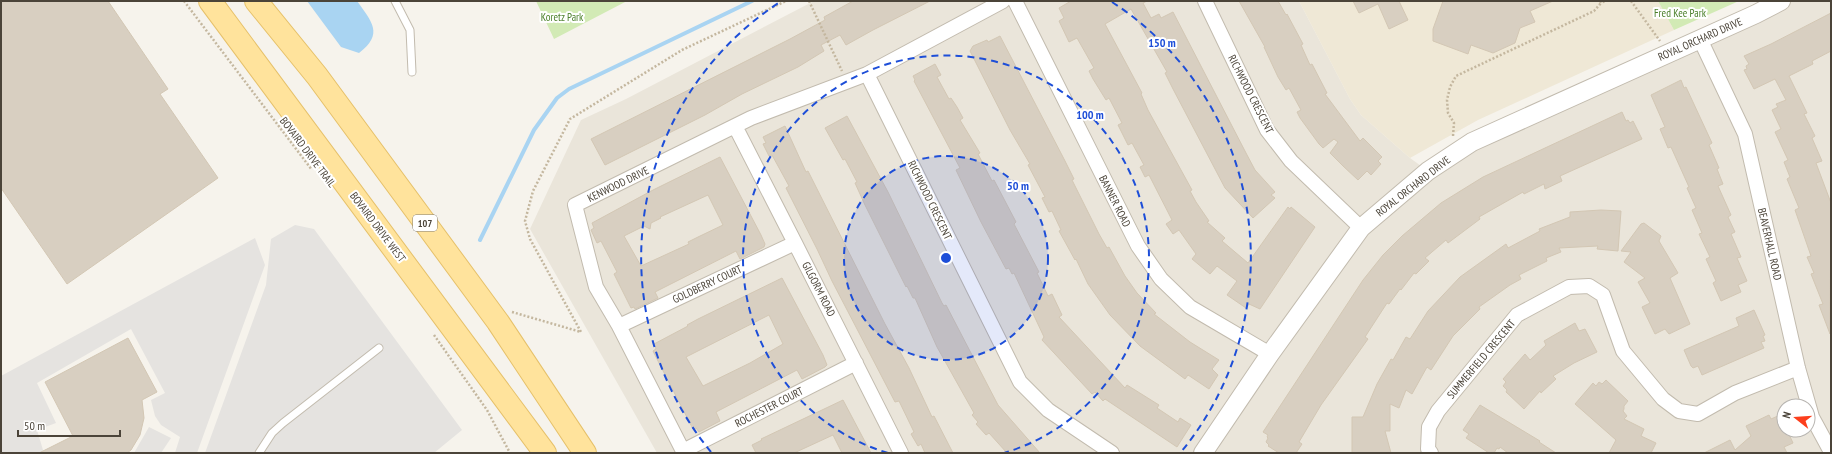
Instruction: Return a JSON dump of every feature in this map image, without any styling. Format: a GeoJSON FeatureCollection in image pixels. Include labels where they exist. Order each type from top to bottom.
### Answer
{"type":"FeatureCollection","features":[{"type":"Feature","properties":{"kind":"main road","name":"BOVAIRD DRIVE WEST"},"geometry":{"type":"LineString","coordinates":[[210,1],[545,453]]}},
{"type":"Feature","properties":{"kind":"main road","name":"107"},"geometry":{"type":"LineString","coordinates":[[256,1],[318,76],[498,322],[585,453]]}},
{"type":"Feature","properties":{"kind":"street"},"geometry":{"type":"LineString","coordinates":[[867,74],[1003,1]]}},
{"type":"Feature","properties":{"kind":"street","name":"BANNER ROAD"},"geometry":{"type":"LineString","coordinates":[[1015,1],[1138,246],[1162,279],[1190,307],[1270,354]]}},
{"type":"Feature","properties":{"kind":"street","name":"RICHWOOD CRESCENT"},"geometry":{"type":"LineString","coordinates":[[1205,1],[1267,130],[1291,161],[1361,228]]}},
{"type":"Feature","properties":{"kind":"street","name":"ROYAL ORCHARD DRIVE"},"geometry":{"type":"LineString","coordinates":[[1203,453],[1270,354],[1361,228],[1447,157],[1472,142],[1782,1]]}},
{"type":"Feature","properties":{"kind":"street","name":"BEAVERHALL ROAD"},"geometry":{"type":"LineString","coordinates":[[1700,39],[1745,134],[1798,368],[1812,417],[1831,452]]}},
{"type":"Feature","properties":{"kind":"street","name":"KENWOOD DRIVE"},"geometry":{"type":"LineString","coordinates":[[684,452],[619,326],[596,287],[575,205],[734,126],[847,80],[867,74]]}},
{"type":"Feature","properties":{"kind":"street","name":"RICHWOOD CRESCENT"},"geometry":{"type":"LineString","coordinates":[[867,74],[1020,382],[1048,410],[1112,453]]}},
{"type":"Feature","properties":{"kind":"street","name":"GILGORM ROAD"},"geometry":{"type":"LineString","coordinates":[[734,126],[901,453]]}},
{"type":"Feature","properties":{"kind":"street","name":"GOLDBERRY COURT"},"geometry":{"type":"LineString","coordinates":[[619,326],[795,243]]}},
{"type":"Feature","properties":{"kind":"street","name":"SUMMERFIELD CRESCENT"},"geometry":{"type":"LineString","coordinates":[[1432,453],[1428,449],[1430,427],[1438,411],[1512,321],[1517,315],[1569,287],[1589,286],[1603,295],[1622,351],[1663,399],[1679,411],[1698,414],[1735,393],[1798,368]]}},
{"type":"Feature","properties":{"kind":"street","name":"ROCHESTER COURT"},"geometry":{"type":"LineString","coordinates":[[684,452],[856,363]]}},
{"type":"Feature","properties":{"kind":"lane"},"geometry":{"type":"LineString","coordinates":[[395,1],[410,30],[412,72]]}},
{"type":"Feature","properties":{"kind":"lane"},"geometry":{"type":"LineString","coordinates":[[259,453],[272,433],[283,423],[379,348]]}},
{"type":"Feature","properties":{"kind":"path","name":"BOVAIRD DRIVE TRAIL"},"geometry":{"type":"LineString","coordinates":[[184,1],[312,171]]}},
{"type":"Feature","properties":{"kind":"path"},"geometry":{"type":"LineString","coordinates":[[498,322],[512,312],[581,332],[530,239],[526,221],[533,190],[570,119],[682,50],[786,1]]}},
{"type":"Feature","properties":{"kind":"path"},"geometry":{"type":"LineString","coordinates":[[810,1],[847,80]]}},
{"type":"Feature","properties":{"kind":"path"},"geometry":{"type":"LineString","coordinates":[[1447,157],[1441,144],[1453,136],[1454,123],[1448,113],[1447,100],[1450,87],[1456,76],[1594,11],[1600,2],[1606,1]]}},
{"type":"Feature","properties":{"kind":"path"},"geometry":{"type":"LineString","coordinates":[[1631,1],[1669,52]]}},
{"type":"Feature","properties":{"kind":"path"},"geometry":{"type":"LineString","coordinates":[[430,329],[487,410],[510,453]]}},
{"type":"Feature","properties":{"kind":"shaded area"},"geometry":{"type":"Polygon","coordinates":[[[814,1],[1299,1],[1350,99],[1361,115],[1410,158],[1428,171],[1781,1],[1831,1],[1831,453],[657,453],[530,229],[581,120],[626,99],[814,1]]]}},
{"type":"Feature","properties":{"kind":"shaded area"},"geometry":{"type":"Polygon","coordinates":[[[1299,1],[1658,1],[1674,30],[1478,120],[1410,158],[1361,115],[1350,99],[1299,1]]]}},
{"type":"Feature","properties":{"kind":"shaded area"},"geometry":{"type":"Polygon","coordinates":[[[295,225],[314,229],[462,430],[434,453],[205,453],[266,285],[271,239],[295,225]]]}},
{"type":"Feature","properties":{"kind":"shaded area"},"geometry":{"type":"Polygon","coordinates":[[[255,238],[265,265],[197,453],[175,453],[180,437],[161,425],[155,416],[151,400],[165,393],[131,329],[37,383],[56,423],[37,430],[43,450],[46,453],[1,453],[1,376],[255,238]]]}},
{"type":"Feature","properties":{"kind":"shaded area"},"geometry":{"type":"Polygon","coordinates":[[[149,427],[171,438],[161,453],[134,453],[149,427]]]}},
{"type":"Feature","properties":{"kind":"green space","name":"Koretz Park"},"geometry":{"type":"Polygon","coordinates":[[[536,1],[627,1],[554,39],[536,1]]]}},
{"type":"Feature","properties":{"kind":"green space","name":"Fred Kee Park"},"geometry":{"type":"Polygon","coordinates":[[[1658,1],[1739,1],[1674,30],[1658,1]]]}},
{"type":"Feature","properties":{"kind":"water"},"geometry":{"type":"Polygon","coordinates":[[[307,1],[357,1],[367,15],[373,28],[371,40],[367,46],[359,53],[341,47],[307,1]]]}},
{"type":"Feature","properties":{"kind":"building"},"geometry":{"type":"Polygon","coordinates":[[[1,1],[108,1],[168,89],[160,94],[218,178],[67,284],[1,188],[1,1]]]}},
{"type":"Feature","properties":{"kind":"building"},"geometry":{"type":"Polygon","coordinates":[[[853,1],[930,1],[846,45],[840,35],[821,45],[824,51],[798,67],[742,94],[705,115],[605,165],[591,139],[790,39],[825,20],[824,17],[853,1]]]}},
{"type":"Feature","properties":{"kind":"building"},"geometry":{"type":"Polygon","coordinates":[[[1071,1],[1147,1],[1143,3],[1151,18],[1159,14],[1161,18],[1173,12],[1255,170],[1275,192],[1271,195],[1275,198],[1253,218],[1225,188],[1165,73],[1167,72],[1131,9],[1105,24],[1142,93],[1141,94],[1148,110],[1192,190],[1190,191],[1209,221],[1207,222],[1225,238],[1222,241],[1248,263],[1288,207],[1290,209],[1291,207],[1315,227],[1260,309],[1249,304],[1246,308],[1227,295],[1237,281],[1217,266],[1210,274],[1192,259],[1196,254],[1179,230],[1173,234],[1166,224],[1172,220],[1149,175],[1145,177],[1140,167],[1144,165],[1132,143],[1128,145],[1118,125],[1122,123],[1109,98],[1106,100],[1093,79],[1089,71],[1094,68],[1077,38],[1069,42],[1059,21],[1064,18],[1059,8],[1071,1]]]}},
{"type":"Feature","properties":{"kind":"building"},"geometry":{"type":"Polygon","coordinates":[[[1239,1],[1278,1],[1286,15],[1287,14],[1303,44],[1301,45],[1310,65],[1312,64],[1327,93],[1325,94],[1360,141],[1363,138],[1382,157],[1378,161],[1381,164],[1371,175],[1367,171],[1358,180],[1343,166],[1330,153],[1338,142],[1334,139],[1323,148],[1319,144],[1300,118],[1297,112],[1301,110],[1289,88],[1286,90],[1278,77],[1265,47],[1239,1]]]}},
{"type":"Feature","properties":{"kind":"building"},"geometry":{"type":"Polygon","coordinates":[[[1353,1],[1399,1],[1408,20],[1389,29],[1378,4],[1359,13],[1353,1]]]}},
{"type":"Feature","properties":{"kind":"building"},"geometry":{"type":"Polygon","coordinates":[[[1443,1],[1553,1],[1530,11],[1535,22],[1520,28],[1515,43],[1493,53],[1471,45],[1468,54],[1433,41],[1433,29],[1443,1]]]}},
{"type":"Feature","properties":{"kind":"building"},"geometry":{"type":"Polygon","coordinates":[[[1831,13],[1831,51],[1812,61],[1813,64],[1789,76],[1807,113],[1804,114],[1815,136],[1812,138],[1822,161],[1816,163],[1831,203],[1830,334],[1819,305],[1823,304],[1811,274],[1814,273],[1807,257],[1811,256],[1795,210],[1799,208],[1787,179],[1790,177],[1784,162],[1788,160],[1775,132],[1781,129],[1772,110],[1778,107],[1776,104],[1786,100],[1775,79],[1754,89],[1744,70],[1747,69],[1746,66],[1749,64],[1744,56],[1771,44],[1831,13]]]}},
{"type":"Feature","properties":{"kind":"building"},"geometry":{"type":"Polygon","coordinates":[[[1000,36],[1074,179],[1072,180],[1099,234],[1107,248],[1109,247],[1125,276],[1137,293],[1156,313],[1154,314],[1190,342],[1219,360],[1212,369],[1218,375],[1209,389],[1188,375],[1185,379],[1140,346],[1110,315],[1088,284],[1076,259],[1075,260],[1059,231],[1061,230],[1052,211],[1049,212],[1042,198],[1045,197],[1028,165],[1030,164],[1010,130],[970,51],[973,46],[987,40],[988,42],[1000,36]]]}},
{"type":"Feature","properties":{"kind":"building"},"geometry":{"type":"Polygon","coordinates":[[[935,64],[941,75],[937,77],[949,99],[951,98],[963,118],[960,120],[980,153],[978,154],[992,181],[994,180],[1016,222],[1014,224],[1039,272],[1037,273],[1048,296],[1052,294],[1062,315],[1059,317],[1125,388],[1127,385],[1159,405],[1157,408],[1178,422],[1180,418],[1191,425],[1177,447],[1105,399],[1103,401],[1095,392],[1092,394],[1042,340],[1044,337],[1014,273],[1012,274],[1009,268],[1006,269],[981,222],[956,170],[960,168],[914,81],[913,76],[935,64]]]}},
{"type":"Feature","properties":{"kind":"building"},"geometry":{"type":"Polygon","coordinates":[[[1681,80],[1684,88],[1686,87],[1712,143],[1709,145],[1719,168],[1717,169],[1723,184],[1718,186],[1731,215],[1728,217],[1735,232],[1731,234],[1741,257],[1737,258],[1747,281],[1738,285],[1741,292],[1721,301],[1713,283],[1716,281],[1706,259],[1710,257],[1699,234],[1702,233],[1692,210],[1696,208],[1687,188],[1689,187],[1671,147],[1668,148],[1660,129],[1665,127],[1651,95],[1681,80]]]}},
{"type":"Feature","properties":{"kind":"building"},"geometry":{"type":"Polygon","coordinates":[[[1622,112],[1626,121],[1628,120],[1630,123],[1633,121],[1642,139],[1560,176],[1562,181],[1545,189],[1544,184],[1524,194],[1523,192],[1479,217],[1480,219],[1448,243],[1446,240],[1425,258],[1429,261],[1416,274],[1414,273],[1389,304],[1387,303],[1365,337],[1368,339],[1321,405],[1299,442],[1302,444],[1296,453],[1279,453],[1268,446],[1269,445],[1266,442],[1268,435],[1263,432],[1363,280],[1383,255],[1402,236],[1441,203],[1483,177],[1622,112]]]}},
{"type":"Feature","properties":{"kind":"building"},"geometry":{"type":"Polygon","coordinates":[[[847,116],[888,192],[942,303],[944,306],[946,305],[998,405],[1040,453],[1007,453],[989,433],[986,435],[976,424],[978,422],[972,415],[974,413],[937,347],[915,298],[913,298],[907,286],[906,287],[865,205],[855,183],[857,182],[845,159],[843,160],[825,128],[847,116]]]}},
{"type":"Feature","properties":{"kind":"building"},"geometry":{"type":"Polygon","coordinates":[[[785,126],[806,172],[808,171],[885,324],[909,368],[932,417],[934,416],[953,453],[925,453],[921,444],[918,446],[911,434],[914,432],[899,401],[895,402],[832,281],[786,188],[789,186],[772,155],[769,156],[763,144],[766,143],[763,137],[785,126]]]}},
{"type":"Feature","properties":{"kind":"building"},"geometry":{"type":"Polygon","coordinates":[[[720,157],[761,235],[765,244],[764,247],[740,259],[736,251],[655,292],[658,298],[635,309],[634,307],[631,308],[614,274],[617,272],[601,241],[597,243],[591,230],[594,228],[592,223],[653,190],[720,157]],[[708,195],[660,217],[661,218],[651,223],[650,229],[644,226],[624,236],[641,266],[689,244],[688,242],[723,225],[708,195]]]}},
{"type":"Feature","properties":{"kind":"building"},"geometry":{"type":"Polygon","coordinates":[[[1601,210],[1621,211],[1618,251],[1597,249],[1598,246],[1559,248],[1561,252],[1546,258],[1547,261],[1519,275],[1521,279],[1479,307],[1480,309],[1453,336],[1431,370],[1427,367],[1412,394],[1406,390],[1399,408],[1390,404],[1390,431],[1385,431],[1391,453],[1352,453],[1352,417],[1363,417],[1377,384],[1391,359],[1393,360],[1406,337],[1410,339],[1428,311],[1460,277],[1506,244],[1508,248],[1540,231],[1539,229],[1570,217],[1570,212],[1601,210]]]}},
{"type":"Feature","properties":{"kind":"building"},"geometry":{"type":"Polygon","coordinates":[[[1644,223],[1661,236],[1659,241],[1678,273],[1670,278],[1690,324],[1669,334],[1665,329],[1655,334],[1642,307],[1650,303],[1638,282],[1645,278],[1624,262],[1631,252],[1621,251],[1641,224],[1644,223]]]}},
{"type":"Feature","properties":{"kind":"building"},"geometry":{"type":"Polygon","coordinates":[[[782,278],[827,365],[802,379],[797,370],[716,412],[720,421],[699,432],[696,428],[693,429],[653,351],[656,349],[654,344],[698,319],[782,278]],[[769,315],[686,357],[703,386],[750,363],[783,344],[769,315]]]}},
{"type":"Feature","properties":{"kind":"building"},"geometry":{"type":"Polygon","coordinates":[[[1754,310],[1765,335],[1763,336],[1765,341],[1761,342],[1764,348],[1702,375],[1698,366],[1693,368],[1691,366],[1684,350],[1739,326],[1736,318],[1754,310]]]}},
{"type":"Feature","properties":{"kind":"building"},"geometry":{"type":"Polygon","coordinates":[[[1575,323],[1579,331],[1585,329],[1597,352],[1574,363],[1553,376],[1556,379],[1541,393],[1540,391],[1524,409],[1506,392],[1507,390],[1503,386],[1506,382],[1503,379],[1525,354],[1530,360],[1546,345],[1544,341],[1575,323]]]}},
{"type":"Feature","properties":{"kind":"building"},"geometry":{"type":"Polygon","coordinates":[[[128,338],[157,392],[142,400],[144,418],[140,435],[131,450],[127,453],[39,453],[73,436],[45,382],[128,338]]]}},
{"type":"Feature","properties":{"kind":"building"},"geometry":{"type":"Polygon","coordinates":[[[1606,380],[1628,401],[1624,406],[1623,411],[1627,416],[1624,419],[1644,429],[1641,436],[1656,443],[1651,453],[1609,453],[1616,440],[1575,404],[1593,383],[1596,386],[1599,382],[1602,384],[1606,380]]]}},
{"type":"Feature","properties":{"kind":"building"},"geometry":{"type":"Polygon","coordinates":[[[843,400],[871,453],[842,453],[833,435],[794,453],[756,453],[752,445],[762,440],[761,439],[843,400]]]}},
{"type":"Feature","properties":{"kind":"building"},"geometry":{"type":"Polygon","coordinates":[[[1480,405],[1540,441],[1539,442],[1556,453],[1508,453],[1500,447],[1499,449],[1497,448],[1494,453],[1489,453],[1466,438],[1469,434],[1463,430],[1480,405]]]}},
{"type":"Feature","properties":{"kind":"building"},"geometry":{"type":"Polygon","coordinates":[[[1769,415],[1771,419],[1776,417],[1776,438],[1791,438],[1793,443],[1784,447],[1787,453],[1704,453],[1730,440],[1735,450],[1751,436],[1746,426],[1769,415]]]}},
{"type":"Feature","properties":{"kind":"waterway"},"geometry":{"type":"LineString","coordinates":[[480,240],[534,130],[557,98],[569,89],[752,1]]}}]}
